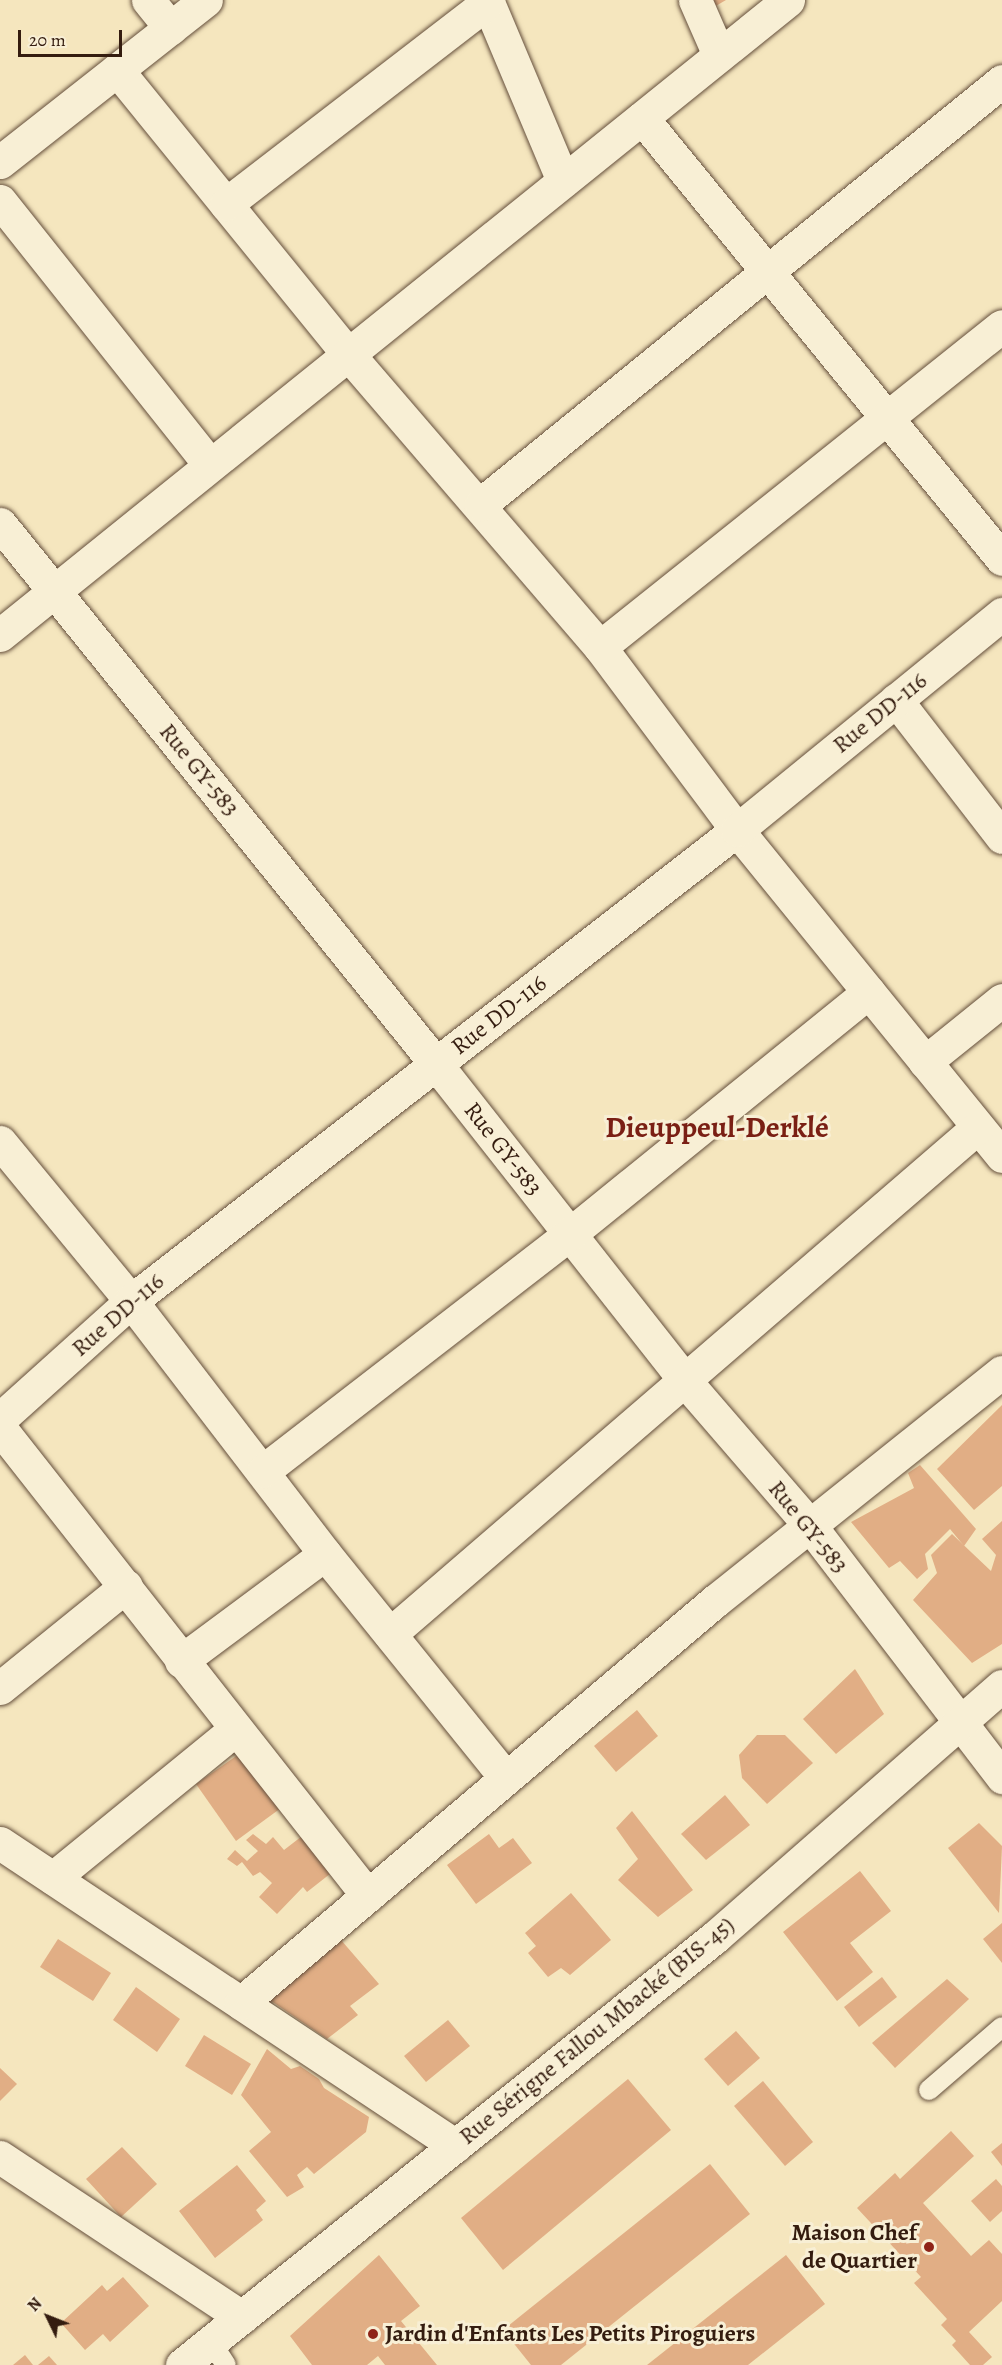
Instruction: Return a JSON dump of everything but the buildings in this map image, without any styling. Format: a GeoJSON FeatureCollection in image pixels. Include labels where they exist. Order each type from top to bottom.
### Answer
{"type":"FeatureCollection","features":[{"type":"Feature","properties":{"kind":"street"},"geometry":{"type":"LineString","coordinates":[[148,0],[171,28]]}},
{"type":"Feature","properties":{"kind":"street"},"geometry":{"type":"LineString","coordinates":[[0,162],[207,0]]}},
{"type":"Feature","properties":{"kind":"street"},"geometry":{"type":"LineString","coordinates":[[694,0],[719,55]]}},
{"type":"Feature","properties":{"kind":"street"},"geometry":{"type":"LineString","coordinates":[[0,635],[788,0]]}},
{"type":"Feature","properties":{"kind":"street"},"geometry":{"type":"LineString","coordinates":[[226,204],[488,1],[562,181]]}},
{"type":"Feature","properties":{"kind":"street"},"geometry":{"type":"LineString","coordinates":[[117,70],[348,354],[481,504],[600,647],[737,830],[1002,1156]]}},
{"type":"Feature","properties":{"kind":"street"},"geometry":{"type":"LineString","coordinates":[[481,504],[765,270],[1002,81]]}},
{"type":"Feature","properties":{"kind":"street"},"geometry":{"type":"LineString","coordinates":[[642,118],[1002,559]]}},
{"type":"Feature","properties":{"kind":"street"},"geometry":{"type":"LineString","coordinates":[[0,201],[210,465]]}},
{"type":"Feature","properties":{"kind":"street"},"geometry":{"type":"LineString","coordinates":[[600,647],[1002,326]]}},
{"type":"Feature","properties":{"kind":"street","name":"Rue GY-583"},"geometry":{"type":"LineString","coordinates":[[0,524],[436,1064],[686,1382],[811,1527],[1002,1777]]}},
{"type":"Feature","properties":{"kind":"street","name":"Rue DD-116"},"geometry":{"type":"LineString","coordinates":[[0,1419],[130,1301],[737,830],[1002,614]]}},
{"type":"Feature","properties":{"kind":"street"},"geometry":{"type":"LineString","coordinates":[[896,700],[1002,837]]}},
{"type":"Feature","properties":{"kind":"street"},"geometry":{"type":"LineString","coordinates":[[264,1471],[571,1233],[869,992]]}},
{"type":"Feature","properties":{"kind":"street"},"geometry":{"type":"LineString","coordinates":[[925,1062],[1002,1000]]}},
{"type":"Feature","properties":{"kind":"street"},"geometry":{"type":"LineString","coordinates":[[390,1634],[686,1382],[978,1127]]}},
{"type":"Feature","properties":{"kind":"street"},"geometry":{"type":"LineString","coordinates":[[0,1142],[130,1301],[264,1471],[325,1554],[506,1778]]}},
{"type":"Feature","properties":{"kind":"street"},"geometry":{"type":"LineString","coordinates":[[241,2003],[715,1601],[811,1527],[1002,1372]]}},
{"type":"Feature","properties":{"kind":"street"},"geometry":{"type":"LineString","coordinates":[[0,1428],[368,1896]]}},
{"type":"Feature","properties":{"kind":"street"},"geometry":{"type":"LineString","coordinates":[[181,1661],[325,1554]]}},
{"type":"Feature","properties":{"kind":"street"},"geometry":{"type":"LineString","coordinates":[[0,1688],[126,1586]]}},
{"type":"Feature","properties":{"kind":"street","name":"Rue Sérigne Fallou Mbacké (BIS-45)"},"geometry":{"type":"LineString","coordinates":[[182,2365],[219,2353],[242,2317],[715,1937],[959,1720],[1002,1686]]}},
{"type":"Feature","properties":{"kind":"street"},"geometry":{"type":"LineString","coordinates":[[53,1878],[236,1729]]}},
{"type":"Feature","properties":{"kind":"street"},"geometry":{"type":"LineString","coordinates":[[0,1843],[456,2146]]}},
{"type":"Feature","properties":{"kind":"street"},"geometry":{"type":"LineString","coordinates":[[0,2157],[242,2317]]}},
{"type":"Feature","properties":{"kind":"lane"},"geometry":{"type":"LineString","coordinates":[[929,2090],[1002,2027]]}},
{"type":"Feature","properties":{"kind":"place","name":"Maison Chef de Quartier"},"geometry":{"type":"Point","coordinates":[929,2247]}},
{"type":"Feature","properties":{"kind":"place","name":"Jardin d'Enfants Les Petits Piroguiers"},"geometry":{"type":"Point","coordinates":[373,2334]}},
{"type":"Feature","properties":{"kind":"district","name":"Dieuppeul-Derklé"},"geometry":{"type":"Point","coordinates":[717,1127]}}]}
